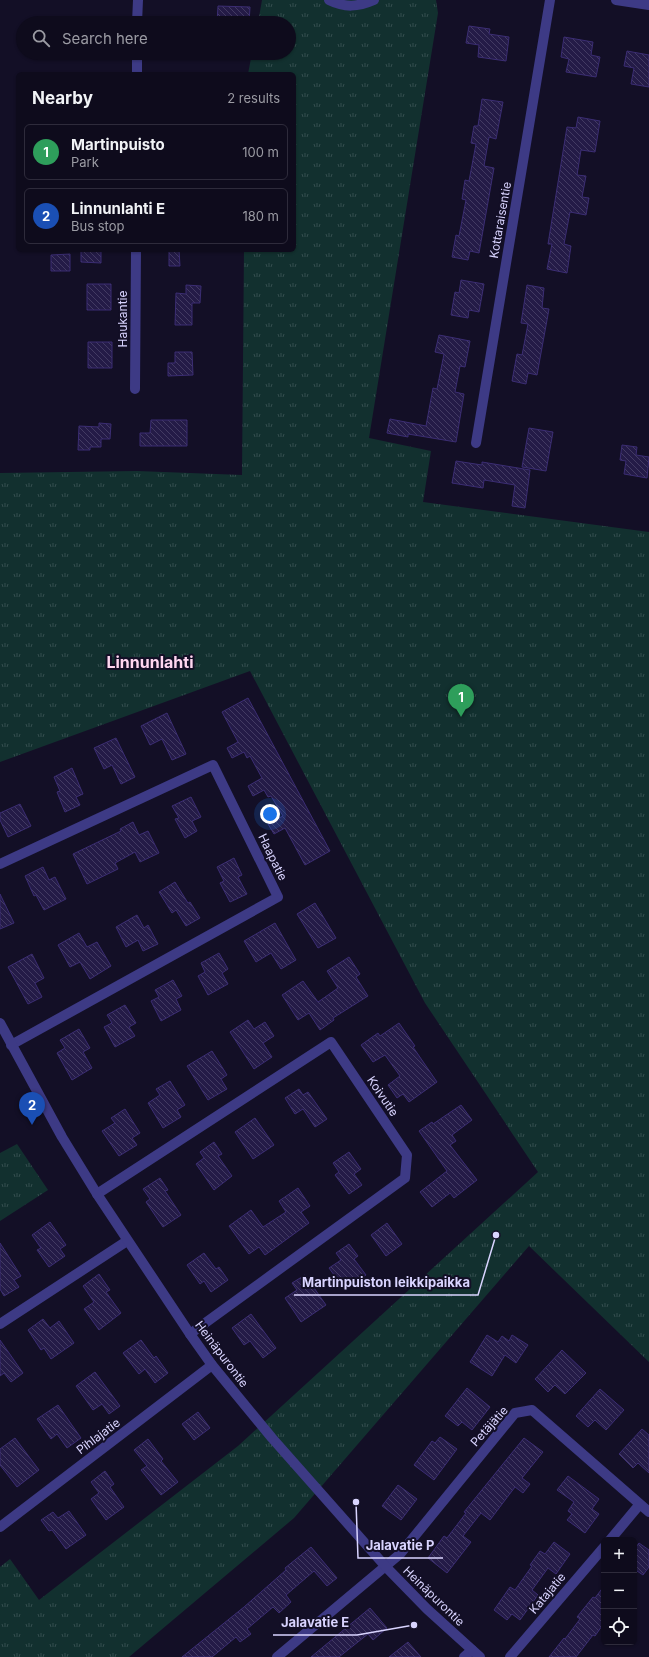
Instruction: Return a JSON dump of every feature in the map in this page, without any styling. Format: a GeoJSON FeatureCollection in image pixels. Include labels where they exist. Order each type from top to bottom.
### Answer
{"type":"FeatureCollection","features":[{"type":"Feature","properties":{"kind":"street"},"geometry":{"type":"LineString","coordinates":[[138,0],[138,16]]}},
{"type":"Feature","properties":{"kind":"street"},"geometry":{"type":"LineString","coordinates":[[329,0],[348,6],[360,6],[374,0]]}},
{"type":"Feature","properties":{"kind":"street","name":"Kottaraisentie"},"geometry":{"type":"LineString","coordinates":[[476,443],[550,0]]}},
{"type":"Feature","properties":{"kind":"street"},"geometry":{"type":"LineString","coordinates":[[616,0],[649,5]]}},
{"type":"Feature","properties":{"kind":"street"},"geometry":{"type":"LineString","coordinates":[[137,60],[137,72]]}},
{"type":"Feature","properties":{"kind":"street","name":"Haukantie"},"geometry":{"type":"LineString","coordinates":[[135,389],[136,252]]}},
{"type":"Feature","properties":{"kind":"street","name":"Haapatie"},"geometry":{"type":"LineString","coordinates":[[0,864],[213,765],[278,897],[11,1045]]}},
{"type":"Feature","properties":{"kind":"street","name":"Heinäpurontie"},"geometry":{"type":"LineString","coordinates":[[0,1023],[62,1137],[97,1194],[127,1241],[212,1364],[272,1438],[386,1567],[427,1609],[480,1657]]}},
{"type":"Feature","properties":{"kind":"street","name":"Koivutie"},"geometry":{"type":"LineString","coordinates":[[97,1194],[331,1042],[407,1155],[406,1178],[190,1334]]}},
{"type":"Feature","properties":{"kind":"street"},"geometry":{"type":"LineString","coordinates":[[0,1324],[127,1241]]}},
{"type":"Feature","properties":{"kind":"street","name":"Pihlajatie"},"geometry":{"type":"LineString","coordinates":[[0,1527],[212,1364]]}},
{"type":"Feature","properties":{"kind":"street","name":"Petäjätie"},"geometry":{"type":"LineString","coordinates":[[386,1567],[400,1554],[515,1413],[532,1410],[649,1512]]}},
{"type":"Feature","properties":{"kind":"street"},"geometry":{"type":"LineString","coordinates":[[612,1537],[640,1504]]}},
{"type":"Feature","properties":{"kind":"street","name":"Katajatie"},"geometry":{"type":"LineString","coordinates":[[510,1657],[601,1550]]}},
{"type":"Feature","properties":{"kind":"street"},"geometry":{"type":"LineString","coordinates":[[277,1657],[386,1567]]}},
{"type":"Feature","properties":{"kind":"street"},"geometry":{"type":"LineString","coordinates":[[464,1657],[472,1650]]}},
{"type":"Feature","properties":{"kind":"green space"},"geometry":{"type":"Polygon","coordinates":[[[262,0],[436,0],[438,13],[369,438],[431,451],[423,502],[649,532],[649,1362],[529,1246],[294,1518],[129,1657],[0,1657],[0,1567],[10,1559],[39,1600],[238,1446],[538,1172],[425,1003],[250,671],[0,762],[0,473],[137,471],[242,475],[244,252],[296,252],[296,72],[248,72],[251,60],[296,60],[296,16],[259,16],[262,0]]]}},
{"type":"Feature","properties":{"kind":"green space"},"geometry":{"type":"Polygon","coordinates":[[[17,1144],[48,1190],[0,1221],[0,1153],[17,1144]]]}},
{"type":"Feature","properties":{"kind":"building"},"geometry":{"type":"Polygon","coordinates":[[[218,6],[250,7],[249,16],[217,16],[218,6]]]}},
{"type":"Feature","properties":{"kind":"building"},"geometry":{"type":"Polygon","coordinates":[[[469,26],[490,29],[489,34],[509,37],[506,61],[478,57],[479,45],[466,43],[469,26]]]}},
{"type":"Feature","properties":{"kind":"building"},"geometry":{"type":"Polygon","coordinates":[[[564,37],[593,42],[591,55],[600,57],[596,77],[566,72],[569,59],[561,57],[564,37]]]}},
{"type":"Feature","properties":{"kind":"building"},"geometry":{"type":"Polygon","coordinates":[[[627,51],[649,55],[649,87],[631,84],[634,68],[624,66],[627,51]]]}},
{"type":"Feature","properties":{"kind":"building"},"geometry":{"type":"Polygon","coordinates":[[[482,99],[503,102],[496,139],[489,137],[484,166],[494,168],[479,253],[470,251],[468,260],[452,257],[456,235],[459,236],[466,200],[462,199],[465,180],[469,181],[476,144],[471,143],[474,126],[478,126],[482,99]]]}},
{"type":"Feature","properties":{"kind":"building"},"geometry":{"type":"Polygon","coordinates":[[[578,117],[600,121],[595,152],[581,150],[577,175],[586,176],[582,197],[589,198],[586,215],[570,212],[564,244],[571,246],[567,273],[547,269],[552,244],[548,244],[567,127],[576,128],[578,117]]]}},
{"type":"Feature","properties":{"kind":"building"},"geometry":{"type":"Polygon","coordinates":[[[81,252],[101,252],[101,263],[81,262],[81,252]]]}},
{"type":"Feature","properties":{"kind":"building"},"geometry":{"type":"Polygon","coordinates":[[[169,252],[179,252],[180,266],[169,266],[169,252]]]}},
{"type":"Feature","properties":{"kind":"building"},"geometry":{"type":"Polygon","coordinates":[[[70,254],[70,271],[51,271],[51,255],[70,254]]]}},
{"type":"Feature","properties":{"kind":"building"},"geometry":{"type":"Polygon","coordinates":[[[461,280],[484,284],[479,312],[469,310],[468,318],[451,315],[455,292],[459,293],[461,280]]]}},
{"type":"Feature","properties":{"kind":"building"},"geometry":{"type":"Polygon","coordinates":[[[87,284],[111,284],[111,310],[87,310],[87,284]]]}},
{"type":"Feature","properties":{"kind":"building"},"geometry":{"type":"Polygon","coordinates":[[[186,285],[201,286],[200,303],[192,303],[192,325],[175,325],[176,293],[186,294],[186,285]]]}},
{"type":"Feature","properties":{"kind":"building"},"geometry":{"type":"Polygon","coordinates":[[[527,285],[544,288],[542,308],[549,309],[537,375],[528,373],[526,384],[512,381],[517,354],[522,355],[528,324],[521,323],[527,285]]]}},
{"type":"Feature","properties":{"kind":"building"},"geometry":{"type":"Polygon","coordinates":[[[439,335],[470,341],[465,367],[460,366],[455,392],[464,394],[456,442],[408,434],[408,437],[387,433],[390,419],[426,426],[433,388],[437,389],[444,354],[435,352],[439,335]]]}},
{"type":"Feature","properties":{"kind":"building"},"geometry":{"type":"Polygon","coordinates":[[[88,342],[112,342],[112,368],[88,368],[88,342]]]}},
{"type":"Feature","properties":{"kind":"building"},"geometry":{"type":"Polygon","coordinates":[[[175,352],[192,352],[193,375],[168,376],[168,363],[175,363],[175,352]]]}},
{"type":"Feature","properties":{"kind":"building"},"geometry":{"type":"Polygon","coordinates":[[[151,420],[187,420],[187,446],[140,446],[140,433],[150,433],[151,420]]]}},
{"type":"Feature","properties":{"kind":"building"},"geometry":{"type":"Polygon","coordinates":[[[99,423],[111,424],[110,439],[101,439],[101,447],[90,447],[90,450],[78,450],[79,426],[99,427],[99,423]]]}},
{"type":"Feature","properties":{"kind":"building"},"geometry":{"type":"Polygon","coordinates":[[[529,428],[553,432],[546,471],[522,467],[529,428]]]}},
{"type":"Feature","properties":{"kind":"building"},"geometry":{"type":"Polygon","coordinates":[[[622,445],[637,447],[636,455],[649,457],[647,478],[624,474],[626,461],[620,460],[622,445]]]}},
{"type":"Feature","properties":{"kind":"building"},"geometry":{"type":"Polygon","coordinates":[[[456,461],[482,465],[482,462],[530,470],[525,508],[512,506],[515,485],[484,480],[483,488],[452,483],[456,461]]]}},
{"type":"Feature","properties":{"kind":"building"},"geometry":{"type":"Polygon","coordinates":[[[248,698],[330,851],[305,865],[285,828],[274,834],[268,824],[283,816],[271,796],[268,797],[264,790],[253,796],[248,786],[262,778],[250,756],[247,758],[244,752],[232,758],[227,748],[238,742],[222,712],[248,698]]]}},
{"type":"Feature","properties":{"kind":"building"},"geometry":{"type":"Polygon","coordinates":[[[167,713],[186,754],[172,760],[162,739],[150,745],[141,726],[167,713]]]}},
{"type":"Feature","properties":{"kind":"building"},"geometry":{"type":"Polygon","coordinates":[[[116,738],[135,777],[121,784],[112,765],[104,769],[94,748],[116,738]]]}},
{"type":"Feature","properties":{"kind":"building"},"geometry":{"type":"Polygon","coordinates":[[[72,768],[83,794],[76,797],[80,805],[65,812],[57,792],[60,791],[54,777],[72,768]]]}},
{"type":"Feature","properties":{"kind":"building"},"geometry":{"type":"Polygon","coordinates":[[[191,797],[201,817],[192,821],[197,831],[185,838],[175,819],[179,818],[172,806],[191,797]]]}},
{"type":"Feature","properties":{"kind":"building"},"geometry":{"type":"Polygon","coordinates":[[[20,804],[31,826],[8,837],[0,820],[0,813],[20,804]]]}},
{"type":"Feature","properties":{"kind":"building"},"geometry":{"type":"Polygon","coordinates":[[[133,822],[139,835],[148,831],[159,853],[140,862],[135,852],[115,863],[118,869],[87,884],[73,854],[121,831],[120,829],[133,822]]]}},
{"type":"Feature","properties":{"kind":"building"},"geometry":{"type":"Polygon","coordinates":[[[234,858],[242,875],[238,877],[247,894],[230,902],[220,883],[224,881],[217,867],[234,858]]]}},
{"type":"Feature","properties":{"kind":"building"},"geometry":{"type":"Polygon","coordinates":[[[43,867],[49,880],[55,877],[66,899],[44,910],[36,895],[34,896],[25,876],[43,867]]]}},
{"type":"Feature","properties":{"kind":"building"},"geometry":{"type":"Polygon","coordinates":[[[175,882],[188,903],[190,902],[200,918],[186,926],[176,910],[172,913],[159,892],[175,882]]]}},
{"type":"Feature","properties":{"kind":"building"},"geometry":{"type":"Polygon","coordinates":[[[0,894],[14,923],[0,929],[0,894]]]}},
{"type":"Feature","properties":{"kind":"building"},"geometry":{"type":"Polygon","coordinates":[[[315,903],[336,938],[318,948],[297,914],[315,903]]]}},
{"type":"Feature","properties":{"kind":"building"},"geometry":{"type":"Polygon","coordinates":[[[137,915],[144,928],[148,925],[158,944],[143,951],[138,940],[126,947],[116,927],[137,915]]]}},
{"type":"Feature","properties":{"kind":"building"},"geometry":{"type":"Polygon","coordinates":[[[275,923],[296,960],[281,969],[271,953],[256,962],[244,941],[275,923]]]}},
{"type":"Feature","properties":{"kind":"building"},"geometry":{"type":"Polygon","coordinates":[[[79,933],[87,947],[97,942],[111,966],[90,979],[80,962],[70,967],[58,945],[79,933]]]}},
{"type":"Feature","properties":{"kind":"building"},"geometry":{"type":"Polygon","coordinates":[[[219,953],[228,969],[222,973],[228,984],[208,995],[198,976],[205,972],[201,963],[219,953]]]}},
{"type":"Feature","properties":{"kind":"building"},"geometry":{"type":"Polygon","coordinates":[[[32,954],[44,978],[35,983],[42,997],[28,1004],[8,967],[32,954]]]}},
{"type":"Feature","properties":{"kind":"building"},"geometry":{"type":"Polygon","coordinates":[[[349,957],[360,974],[356,977],[368,996],[333,1018],[334,1020],[320,1030],[309,1013],[298,1020],[282,995],[303,981],[318,1002],[338,988],[327,971],[349,957]]]}},
{"type":"Feature","properties":{"kind":"building"},"geometry":{"type":"Polygon","coordinates":[[[173,980],[182,996],[176,999],[181,1010],[161,1021],[151,1001],[159,997],[155,990],[173,980]]]}},
{"type":"Feature","properties":{"kind":"building"},"geometry":{"type":"Polygon","coordinates":[[[125,1005],[136,1023],[129,1027],[135,1036],[115,1047],[104,1027],[112,1023],[107,1015],[125,1005]]]}},
{"type":"Feature","properties":{"kind":"building"},"geometry":{"type":"Polygon","coordinates":[[[248,1020],[254,1029],[265,1022],[274,1036],[263,1043],[272,1057],[254,1069],[230,1032],[248,1020]]]}},
{"type":"Feature","properties":{"kind":"building"},"geometry":{"type":"Polygon","coordinates":[[[399,1023],[415,1046],[413,1047],[437,1082],[409,1102],[403,1094],[397,1098],[388,1085],[400,1076],[385,1055],[373,1062],[361,1045],[378,1033],[380,1036],[399,1023]]]}},
{"type":"Feature","properties":{"kind":"building"},"geometry":{"type":"Polygon","coordinates":[[[79,1029],[90,1048],[83,1052],[92,1068],[72,1080],[57,1053],[65,1048],[60,1040],[79,1029]]]}},
{"type":"Feature","properties":{"kind":"building"},"geometry":{"type":"Polygon","coordinates":[[[212,1051],[227,1075],[221,1079],[227,1089],[208,1100],[187,1066],[212,1051]]]}},
{"type":"Feature","properties":{"kind":"building"},"geometry":{"type":"Polygon","coordinates":[[[170,1081],[185,1105],[177,1110],[181,1117],[163,1128],[148,1103],[160,1095],[156,1089],[170,1081]]]}},
{"type":"Feature","properties":{"kind":"building"},"geometry":{"type":"Polygon","coordinates":[[[299,1089],[303,1095],[308,1092],[327,1119],[315,1127],[303,1109],[295,1114],[285,1098],[299,1089]]]}},
{"type":"Feature","properties":{"kind":"building"},"geometry":{"type":"Polygon","coordinates":[[[461,1105],[472,1120],[452,1135],[456,1141],[450,1145],[477,1180],[454,1198],[450,1193],[432,1207],[420,1192],[447,1171],[419,1131],[432,1122],[433,1124],[461,1105]]]}},
{"type":"Feature","properties":{"kind":"building"},"geometry":{"type":"Polygon","coordinates":[[[125,1109],[140,1133],[132,1138],[137,1145],[119,1156],[102,1131],[115,1123],[111,1118],[125,1109]]]}},
{"type":"Feature","properties":{"kind":"building"},"geometry":{"type":"Polygon","coordinates":[[[255,1118],[274,1145],[253,1159],[235,1132],[255,1118]]]}},
{"type":"Feature","properties":{"kind":"building"},"geometry":{"type":"Polygon","coordinates":[[[214,1142],[222,1154],[218,1156],[232,1176],[214,1190],[196,1164],[204,1158],[200,1152],[214,1142]]]}},
{"type":"Feature","properties":{"kind":"building"},"geometry":{"type":"Polygon","coordinates":[[[349,1152],[361,1169],[354,1174],[362,1185],[349,1194],[335,1175],[339,1172],[333,1163],[349,1152]]]}},
{"type":"Feature","properties":{"kind":"building"},"geometry":{"type":"Polygon","coordinates":[[[160,1178],[168,1190],[165,1191],[181,1215],[163,1227],[146,1202],[150,1199],[143,1189],[160,1178]]]}},
{"type":"Feature","properties":{"kind":"building"},"geometry":{"type":"Polygon","coordinates":[[[298,1188],[310,1206],[301,1212],[309,1223],[265,1255],[259,1247],[249,1254],[229,1226],[251,1210],[263,1227],[286,1212],[279,1201],[298,1188]]]}},
{"type":"Feature","properties":{"kind":"building"},"geometry":{"type":"Polygon","coordinates":[[[50,1222],[66,1245],[60,1249],[65,1256],[49,1267],[37,1250],[41,1248],[32,1235],[50,1222]]]}},
{"type":"Feature","properties":{"kind":"building"},"geometry":{"type":"Polygon","coordinates":[[[387,1223],[402,1244],[386,1256],[371,1235],[387,1223]]]}},
{"type":"Feature","properties":{"kind":"building"},"geometry":{"type":"Polygon","coordinates":[[[0,1243],[21,1276],[14,1280],[19,1287],[4,1296],[0,1289],[0,1243]]]}},
{"type":"Feature","properties":{"kind":"building"},"geometry":{"type":"Polygon","coordinates":[[[349,1244],[358,1256],[354,1259],[366,1275],[345,1290],[329,1268],[341,1260],[336,1253],[349,1244]]]}},
{"type":"Feature","properties":{"kind":"building"},"geometry":{"type":"Polygon","coordinates":[[[204,1253],[216,1269],[219,1267],[228,1280],[211,1292],[204,1281],[200,1284],[187,1265],[204,1253]]]}},
{"type":"Feature","properties":{"kind":"building"},"geometry":{"type":"Polygon","coordinates":[[[99,1274],[110,1290],[106,1292],[121,1313],[99,1330],[84,1309],[94,1302],[83,1286],[99,1274]]]}},
{"type":"Feature","properties":{"kind":"building"},"geometry":{"type":"Polygon","coordinates":[[[305,1275],[326,1305],[301,1322],[285,1298],[297,1290],[292,1283],[305,1275]]]}},
{"type":"Feature","properties":{"kind":"building"},"geometry":{"type":"Polygon","coordinates":[[[251,1314],[276,1348],[263,1358],[250,1341],[244,1345],[232,1328],[251,1314]]]}},
{"type":"Feature","properties":{"kind":"building"},"geometry":{"type":"Polygon","coordinates":[[[43,1319],[50,1328],[59,1321],[74,1343],[51,1359],[44,1348],[41,1350],[28,1330],[43,1319]]]}},
{"type":"Feature","properties":{"kind":"building"},"geometry":{"type":"Polygon","coordinates":[[[487,1335],[498,1342],[502,1336],[509,1341],[512,1335],[528,1345],[516,1363],[505,1355],[492,1376],[470,1362],[487,1335]]]}},
{"type":"Feature","properties":{"kind":"building"},"geometry":{"type":"Polygon","coordinates":[[[0,1340],[23,1373],[11,1382],[4,1373],[0,1376],[0,1340]]]}},
{"type":"Feature","properties":{"kind":"building"},"geometry":{"type":"Polygon","coordinates":[[[141,1340],[154,1358],[156,1356],[168,1373],[155,1383],[145,1369],[139,1374],[123,1353],[141,1340]]]}},
{"type":"Feature","properties":{"kind":"building"},"geometry":{"type":"Polygon","coordinates":[[[562,1350],[586,1373],[565,1394],[555,1385],[548,1392],[535,1379],[562,1350]]]}},
{"type":"Feature","properties":{"kind":"building"},"geometry":{"type":"Polygon","coordinates":[[[95,1372],[120,1406],[109,1414],[102,1404],[93,1410],[76,1386],[95,1372]]]}},
{"type":"Feature","properties":{"kind":"building"},"geometry":{"type":"Polygon","coordinates":[[[467,1388],[490,1407],[472,1430],[462,1422],[458,1426],[445,1416],[467,1388]]]}},
{"type":"Feature","properties":{"kind":"building"},"geometry":{"type":"Polygon","coordinates":[[[600,1389],[624,1410],[606,1430],[595,1420],[588,1427],[576,1416],[600,1389]]]}},
{"type":"Feature","properties":{"kind":"building"},"geometry":{"type":"Polygon","coordinates":[[[58,1405],[81,1438],[67,1448],[57,1434],[51,1439],[37,1419],[58,1405]]]}},
{"type":"Feature","properties":{"kind":"building"},"geometry":{"type":"Polygon","coordinates":[[[198,1412],[210,1428],[194,1440],[182,1424],[198,1412]]]}},
{"type":"Feature","properties":{"kind":"building"},"geometry":{"type":"Polygon","coordinates":[[[642,1429],[649,1435],[649,1473],[638,1463],[633,1468],[619,1454],[642,1429]]]}},
{"type":"Feature","properties":{"kind":"building"},"geometry":{"type":"Polygon","coordinates":[[[440,1437],[457,1449],[434,1480],[414,1465],[432,1441],[435,1443],[440,1437]]]}},
{"type":"Feature","properties":{"kind":"building"},"geometry":{"type":"Polygon","coordinates":[[[15,1438],[39,1470],[17,1487],[0,1465],[0,1449],[15,1438]]]}},
{"type":"Feature","properties":{"kind":"building"},"geometry":{"type":"Polygon","coordinates":[[[524,1438],[543,1452],[522,1478],[530,1484],[523,1493],[515,1487],[490,1520],[481,1513],[463,1536],[471,1542],[447,1573],[428,1558],[444,1536],[447,1538],[466,1513],[464,1512],[524,1438]]]}},
{"type":"Feature","properties":{"kind":"building"},"geometry":{"type":"Polygon","coordinates":[[[148,1439],[163,1459],[161,1461],[178,1482],[161,1495],[141,1470],[147,1466],[134,1450],[148,1439]]]}},
{"type":"Feature","properties":{"kind":"building"},"geometry":{"type":"Polygon","coordinates":[[[105,1471],[114,1484],[110,1487],[124,1507],[106,1520],[91,1499],[99,1493],[91,1482],[105,1471]]]}},
{"type":"Feature","properties":{"kind":"building"},"geometry":{"type":"Polygon","coordinates":[[[568,1476],[599,1499],[592,1509],[599,1514],[585,1533],[567,1520],[572,1514],[568,1511],[574,1502],[557,1490],[568,1476]]]}},
{"type":"Feature","properties":{"kind":"building"},"geometry":{"type":"Polygon","coordinates":[[[398,1485],[417,1499],[401,1520],[382,1506],[398,1485]]]}},
{"type":"Feature","properties":{"kind":"building"},"geometry":{"type":"Polygon","coordinates":[[[69,1511],[86,1535],[66,1549],[52,1530],[49,1531],[41,1520],[53,1512],[58,1518],[69,1511]]]}},
{"type":"Feature","properties":{"kind":"building"},"geometry":{"type":"Polygon","coordinates":[[[554,1542],[570,1554],[556,1574],[548,1568],[532,1590],[538,1595],[520,1620],[512,1614],[507,1620],[494,1610],[510,1587],[515,1590],[532,1566],[530,1565],[540,1551],[545,1554],[554,1542]]]}},
{"type":"Feature","properties":{"kind":"building"},"geometry":{"type":"Polygon","coordinates":[[[639,1543],[649,1550],[649,1567],[643,1575],[637,1571],[637,1546],[639,1543]]]}},
{"type":"Feature","properties":{"kind":"building"},"geometry":{"type":"Polygon","coordinates":[[[311,1547],[337,1578],[327,1586],[314,1571],[286,1595],[291,1602],[279,1613],[273,1607],[247,1629],[251,1634],[240,1642],[236,1637],[212,1657],[182,1657],[244,1607],[286,1570],[285,1568],[311,1547]]]}},
{"type":"Feature","properties":{"kind":"building"},"geometry":{"type":"Polygon","coordinates":[[[601,1590],[601,1627],[595,1636],[593,1635],[576,1657],[549,1657],[580,1619],[577,1617],[593,1597],[595,1598],[601,1590]]]}},
{"type":"Feature","properties":{"kind":"building"},"geometry":{"type":"Polygon","coordinates":[[[370,1608],[387,1628],[373,1640],[368,1634],[339,1657],[311,1657],[370,1608]]]}},
{"type":"Feature","properties":{"kind":"building"},"geometry":{"type":"Polygon","coordinates":[[[408,1642],[421,1657],[389,1657],[408,1642]]]}},
{"type":"Feature","properties":{"kind":"place","name":"Martinpuisto"},"geometry":{"type":"Point","coordinates":[461,717]}},
{"type":"Feature","properties":{"kind":"place","name":"Linnunlahti E"},"geometry":{"type":"Point","coordinates":[32,1125]}},
{"type":"Feature","properties":{"kind":"place","name":"Martinpuiston leikkipaikka"},"geometry":{"type":"Point","coordinates":[496,1235]}},
{"type":"Feature","properties":{"kind":"place","name":"Jalavatie P"},"geometry":{"type":"Point","coordinates":[356,1502]}},
{"type":"Feature","properties":{"kind":"place","name":"Jalavatie E"},"geometry":{"type":"Point","coordinates":[414,1625]}},
{"type":"Feature","properties":{"kind":"district","name":"Linnunlahti"},"geometry":{"type":"Point","coordinates":[150,662]}}]}
